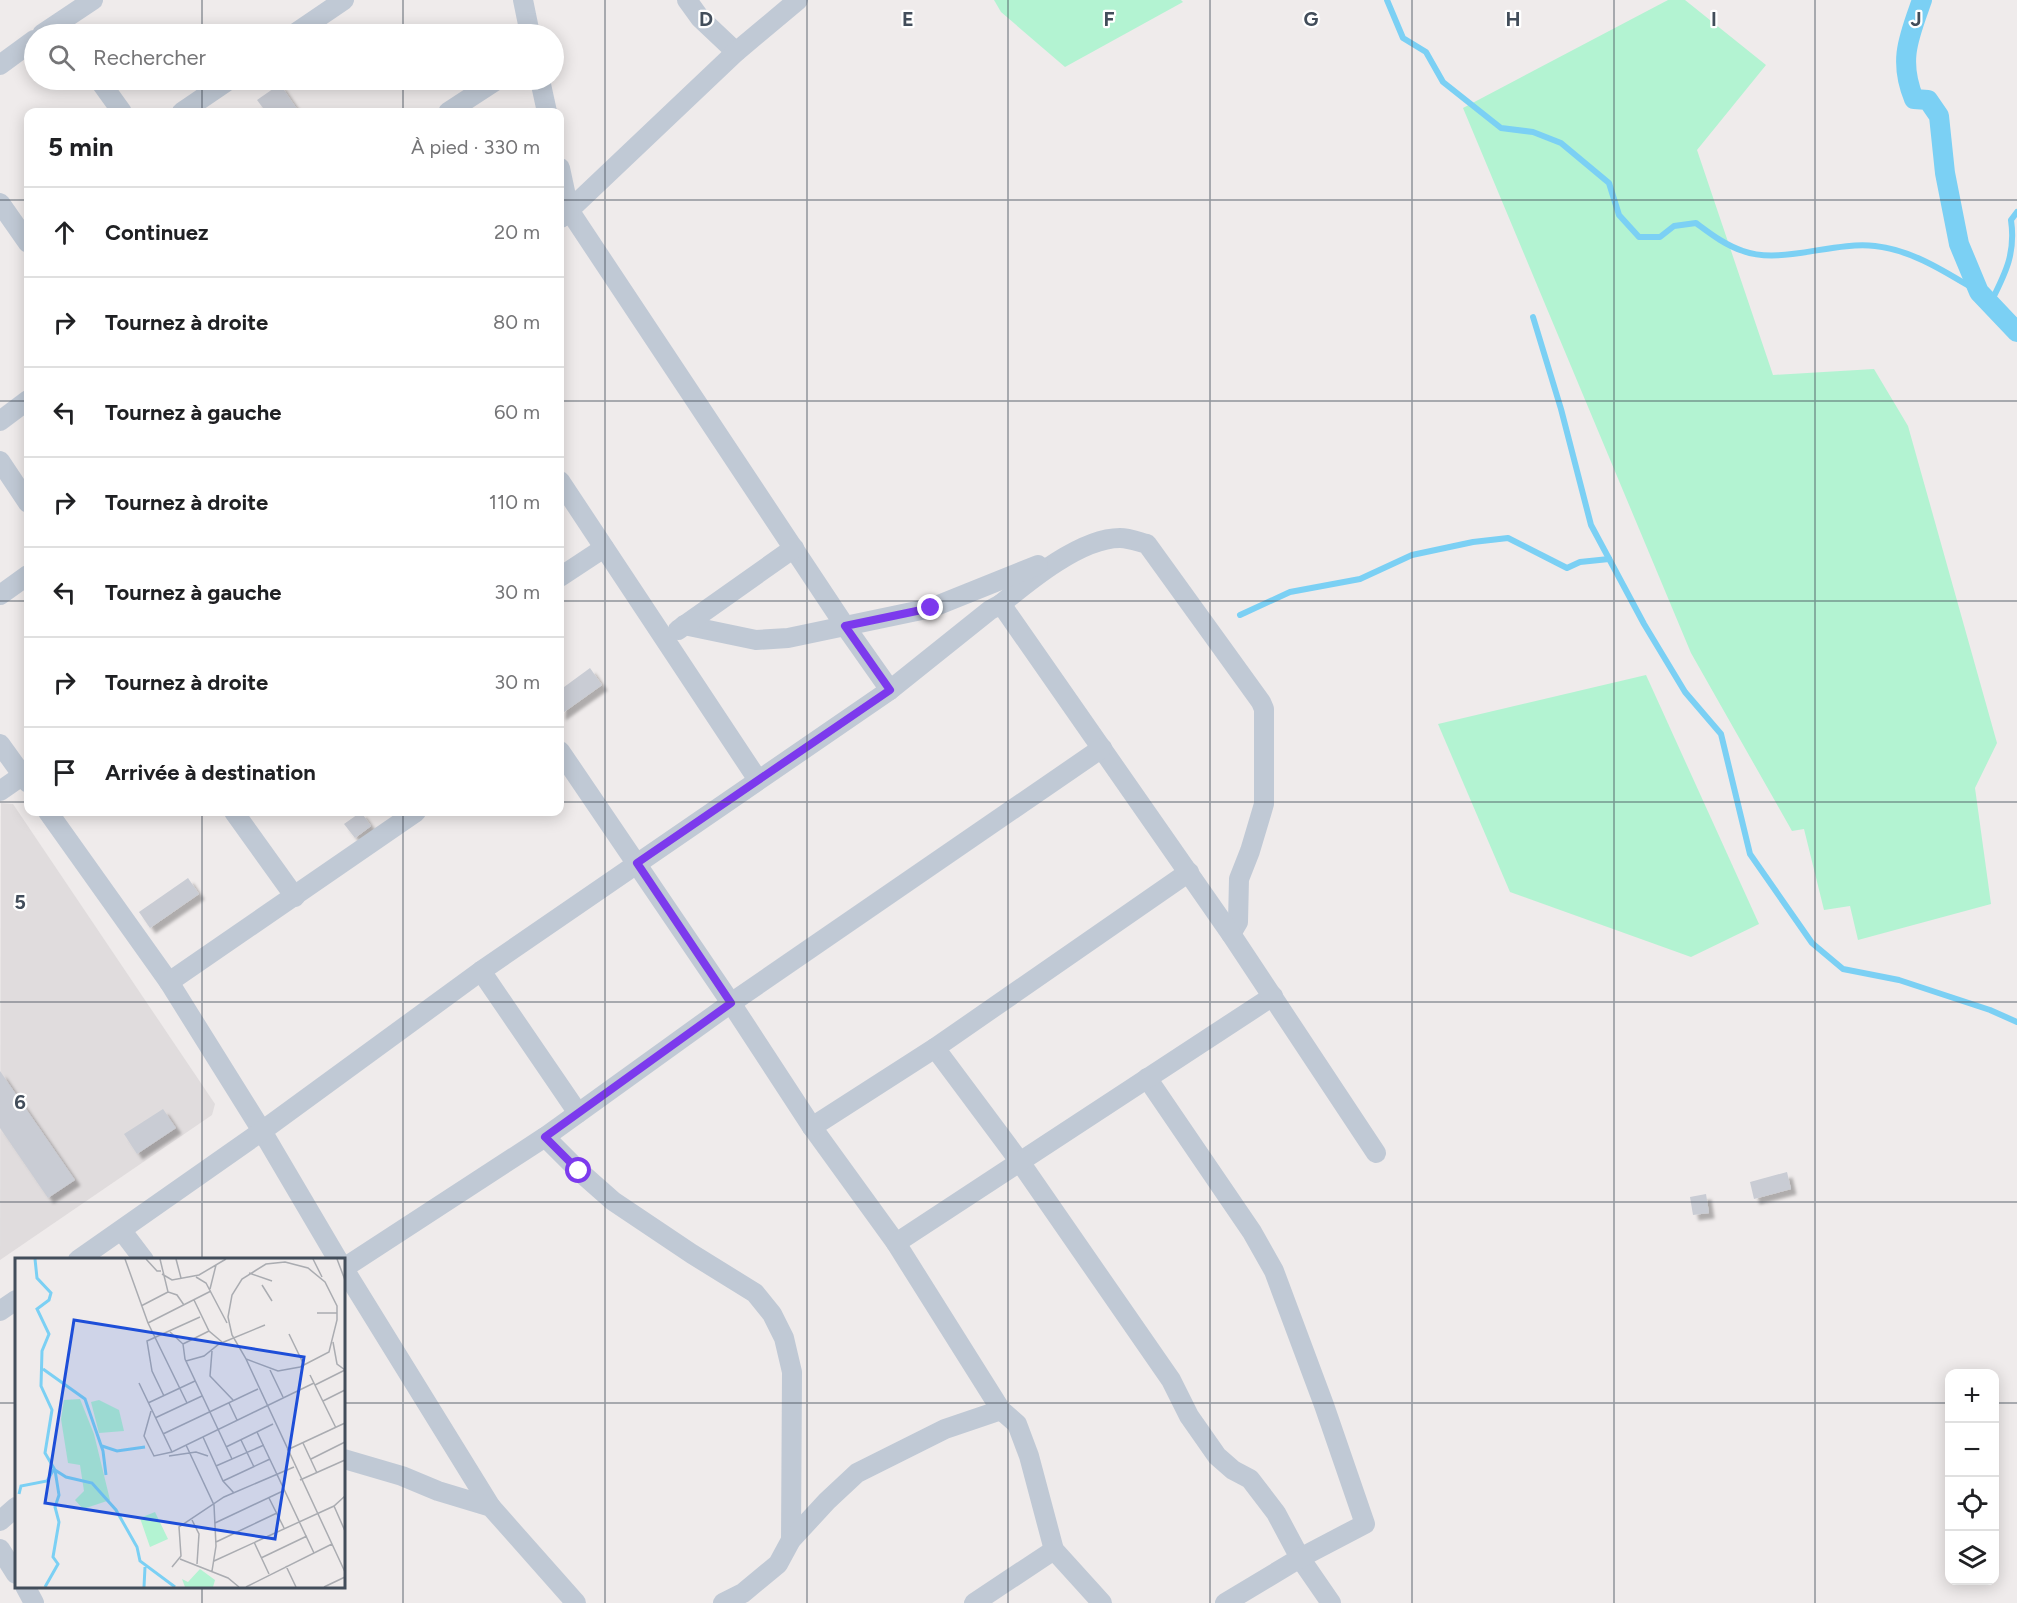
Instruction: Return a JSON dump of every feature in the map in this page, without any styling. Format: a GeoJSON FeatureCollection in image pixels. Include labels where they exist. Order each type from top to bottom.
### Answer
{"type":"FeatureCollection","features":[{"type":"Feature","properties":{"kind":"street"},"geometry":{"type":"LineString","coordinates":[[69,24],[93,0]]}},
{"type":"Feature","properties":{"kind":"street"},"geometry":{"type":"LineString","coordinates":[[309,24],[344,0]]}},
{"type":"Feature","properties":{"kind":"street"},"geometry":{"type":"LineString","coordinates":[[523,0],[528,24]]}},
{"type":"Feature","properties":{"kind":"street"},"geometry":{"type":"LineString","coordinates":[[687,0],[700,18],[736,52]]}},
{"type":"Feature","properties":{"kind":"street"},"geometry":{"type":"LineString","coordinates":[[798,0],[736,52],[564,215],[890,690]]}},
{"type":"Feature","properties":{"kind":"street"},"geometry":{"type":"LineString","coordinates":[[0,65],[24,47]]}},
{"type":"Feature","properties":{"kind":"street"},"geometry":{"type":"LineString","coordinates":[[106,90],[119,108]]}},
{"type":"Feature","properties":{"kind":"street"},"geometry":{"type":"LineString","coordinates":[[188,108],[214,90]]}},
{"type":"Feature","properties":{"kind":"street"},"geometry":{"type":"LineString","coordinates":[[454,108],[482,90]]}},
{"type":"Feature","properties":{"kind":"street"},"geometry":{"type":"LineString","coordinates":[[542,90],[547,108]]}},
{"type":"Feature","properties":{"kind":"street"},"geometry":{"type":"LineString","coordinates":[[0,203],[22,220]]}},
{"type":"Feature","properties":{"kind":"street"},"geometry":{"type":"LineString","coordinates":[[0,421],[24,403]]}},
{"type":"Feature","properties":{"kind":"street"},"geometry":{"type":"LineString","coordinates":[[0,461],[24,497]]}},
{"type":"Feature","properties":{"kind":"street"},"geometry":{"type":"LineString","coordinates":[[564,487],[758,780]]}},
{"type":"Feature","properties":{"kind":"street"},"geometry":{"type":"LineString","coordinates":[[684,625],[756,640],[788,638],[931,608],[1026,571],[1076,546],[1120,538],[1147,544],[1264,709],[1264,804],[1239,879],[1238,922],[1231,934]]}},
{"type":"Feature","properties":{"kind":"street"},"geometry":{"type":"LineString","coordinates":[[81,1258],[262,1131],[481,971],[890,690],[990,610],[1053,564],[1091,545]]}},
{"type":"Feature","properties":{"kind":"street"},"geometry":{"type":"LineString","coordinates":[[564,574],[604,548]]}},
{"type":"Feature","properties":{"kind":"street"},"geometry":{"type":"LineString","coordinates":[[664,641],[794,548]]}},
{"type":"Feature","properties":{"kind":"street"},"geometry":{"type":"LineString","coordinates":[[0,595],[24,578]]}},
{"type":"Feature","properties":{"kind":"street"},"geometry":{"type":"LineString","coordinates":[[1001,604],[1189,872],[1376,1153]]}},
{"type":"Feature","properties":{"kind":"street"},"geometry":{"type":"LineString","coordinates":[[0,744],[24,776]]}},
{"type":"Feature","properties":{"kind":"street"},"geometry":{"type":"LineString","coordinates":[[345,1267],[545,1137],[731,1003],[1102,748]]}},
{"type":"Feature","properties":{"kind":"street"},"geometry":{"type":"LineString","coordinates":[[564,757],[812,1127],[896,1243],[1001,1410],[1017,1424],[1029,1456],[1054,1550],[1102,1603]]}},
{"type":"Feature","properties":{"kind":"street"},"geometry":{"type":"LineString","coordinates":[[0,791],[24,780]]}},
{"type":"Feature","properties":{"kind":"street"},"geometry":{"type":"LineString","coordinates":[[51,816],[169,982],[262,1131],[337,1258]]}},
{"type":"Feature","properties":{"kind":"street"},"geometry":{"type":"LineString","coordinates":[[237,816],[295,897]]}},
{"type":"Feature","properties":{"kind":"street"},"geometry":{"type":"LineString","coordinates":[[169,982],[410,816]]}},
{"type":"Feature","properties":{"kind":"street"},"geometry":{"type":"LineString","coordinates":[[812,1127],[935,1048],[1189,872]]}},
{"type":"Feature","properties":{"kind":"street"},"geometry":{"type":"LineString","coordinates":[[481,971],[578,1113]]}},
{"type":"Feature","properties":{"kind":"street"},"geometry":{"type":"LineString","coordinates":[[896,1243],[1273,996]]}},
{"type":"Feature","properties":{"kind":"street"},"geometry":{"type":"LineString","coordinates":[[935,1048],[1020,1162],[1172,1380],[1189,1416],[1217,1456],[1233,1470],[1250,1479],[1276,1513],[1300,1558],[1330,1603]]}},
{"type":"Feature","properties":{"kind":"street"},"geometry":{"type":"LineString","coordinates":[[1147,1078],[1252,1232],[1274,1271],[1365,1524],[1300,1558],[1225,1603]]}},
{"type":"Feature","properties":{"kind":"street"},"geometry":{"type":"LineString","coordinates":[[545,1137],[612,1201],[755,1293],[772,1314],[784,1338],[792,1372],[791,1540]]}},
{"type":"Feature","properties":{"kind":"street"},"geometry":{"type":"LineString","coordinates":[[122,1231],[142,1258]]}},
{"type":"Feature","properties":{"kind":"street"},"geometry":{"type":"LineString","coordinates":[[345,1270],[491,1507],[576,1603]]}},
{"type":"Feature","properties":{"kind":"street"},"geometry":{"type":"LineString","coordinates":[[0,1311],[15,1301]]}},
{"type":"Feature","properties":{"kind":"street"},"geometry":{"type":"LineString","coordinates":[[723,1603],[743,1593],[770,1572],[778,1564],[791,1540],[857,1473],[945,1429],[1001,1410]]}},
{"type":"Feature","properties":{"kind":"street"},"geometry":{"type":"LineString","coordinates":[[345,1459],[402,1476],[438,1491],[491,1507]]}},
{"type":"Feature","properties":{"kind":"street"},"geometry":{"type":"LineString","coordinates":[[0,1521],[15,1508]]}},
{"type":"Feature","properties":{"kind":"street"},"geometry":{"type":"LineString","coordinates":[[0,1549],[15,1572]]}},
{"type":"Feature","properties":{"kind":"street"},"geometry":{"type":"LineString","coordinates":[[974,1603],[1054,1550]]}},
{"type":"Feature","properties":{"kind":"street"},"geometry":{"type":"LineString","coordinates":[[26,1588],[34,1603]]}},
{"type":"Feature","properties":{"kind":"shaded area"},"geometry":{"type":"Polygon","coordinates":[[[1,803],[13,804],[215,1104],[212,1115],[0,1260],[1,803]]]}},
{"type":"Feature","properties":{"kind":"green space"},"geometry":{"type":"Polygon","coordinates":[[[994,0],[1181,0],[1183,2],[1065,67],[1001,12],[994,0]]]}},
{"type":"Feature","properties":{"kind":"green space"},"geometry":{"type":"Polygon","coordinates":[[[1668,0],[1685,0],[1766,65],[1697,150],[1773,375],[1874,369],[1908,426],[1997,743],[1975,788],[1991,904],[1858,940],[1850,906],[1824,910],[1804,829],[1792,831],[1691,653],[1463,108],[1668,0]]]}},
{"type":"Feature","properties":{"kind":"green space"},"geometry":{"type":"Polygon","coordinates":[[[1646,675],[1759,924],[1691,957],[1510,892],[1438,724],[1646,675]]]}},
{"type":"Feature","properties":{"kind":"building"},"geometry":{"type":"Polygon","coordinates":[[[271,90],[284,90],[296,108],[263,108],[257,100],[271,90]]]}},
{"type":"Feature","properties":{"kind":"building"},"geometry":{"type":"Polygon","coordinates":[[[590,668],[602,685],[564,712],[564,687],[590,668]]]}},
{"type":"Feature","properties":{"kind":"building"},"geometry":{"type":"Polygon","coordinates":[[[355,816],[364,816],[371,826],[355,838],[344,824],[355,816]]]}},
{"type":"Feature","properties":{"kind":"building"},"geometry":{"type":"Polygon","coordinates":[[[188,878],[199,894],[150,928],[139,912],[188,878]]]}},
{"type":"Feature","properties":{"kind":"building"},"geometry":{"type":"Polygon","coordinates":[[[0,1071],[75,1180],[48,1198],[0,1128],[0,1071]]]}},
{"type":"Feature","properties":{"kind":"building"},"geometry":{"type":"Polygon","coordinates":[[[163,1109],[176,1128],[137,1154],[124,1134],[163,1109]]]}},
{"type":"Feature","properties":{"kind":"building"},"geometry":{"type":"Polygon","coordinates":[[[1787,1172],[1791,1189],[1754,1199],[1750,1182],[1787,1172]]]}},
{"type":"Feature","properties":{"kind":"building"},"geometry":{"type":"Polygon","coordinates":[[[1706,1194],[1709,1213],[1693,1215],[1690,1197],[1706,1194]]]}},
{"type":"Feature","properties":{"kind":"waterway"},"geometry":{"type":"LineString","coordinates":[[1387,0],[1403,38],[1426,52],[1443,82],[1501,128],[1533,132],[1561,143],[1609,183],[1619,215],[1639,237],[1660,237],[1674,226],[1696,223],[1730,246],[1758,255],[1790,254],[1859,245],[1889,248],[1916,257],[1979,292]]}},
{"type":"Feature","properties":{"kind":"waterway"},"geometry":{"type":"LineString","coordinates":[[1922,0],[1907,49],[1909,85],[1914,99],[1928,100],[1939,116],[1945,173],[1959,244],[1979,292],[2017,332]]}},
{"type":"Feature","properties":{"kind":"waterway"},"geometry":{"type":"LineString","coordinates":[[1990,304],[2011,254],[2011,220],[2017,212]]}},
{"type":"Feature","properties":{"kind":"waterway"},"geometry":{"type":"LineString","coordinates":[[1533,317],[1561,409],[1591,525],[1644,624],[1685,692],[1721,734],[1750,854],[1812,943],[1843,969],[1899,980],[1990,1010],[2017,1022]]}},
{"type":"Feature","properties":{"kind":"waterway"},"geometry":{"type":"LineString","coordinates":[[1240,615],[1290,592],[1360,579],[1412,555],[1473,542],[1508,538],[1567,568],[1580,562],[1609,559]]}},
{"type":"Feature","properties":{"kind":"route"},"geometry":{"type":"LineString","coordinates":[[579,1171],[545,1137],[731,1003],[637,863],[890,690],[845,626],[931,608]]}}]}
